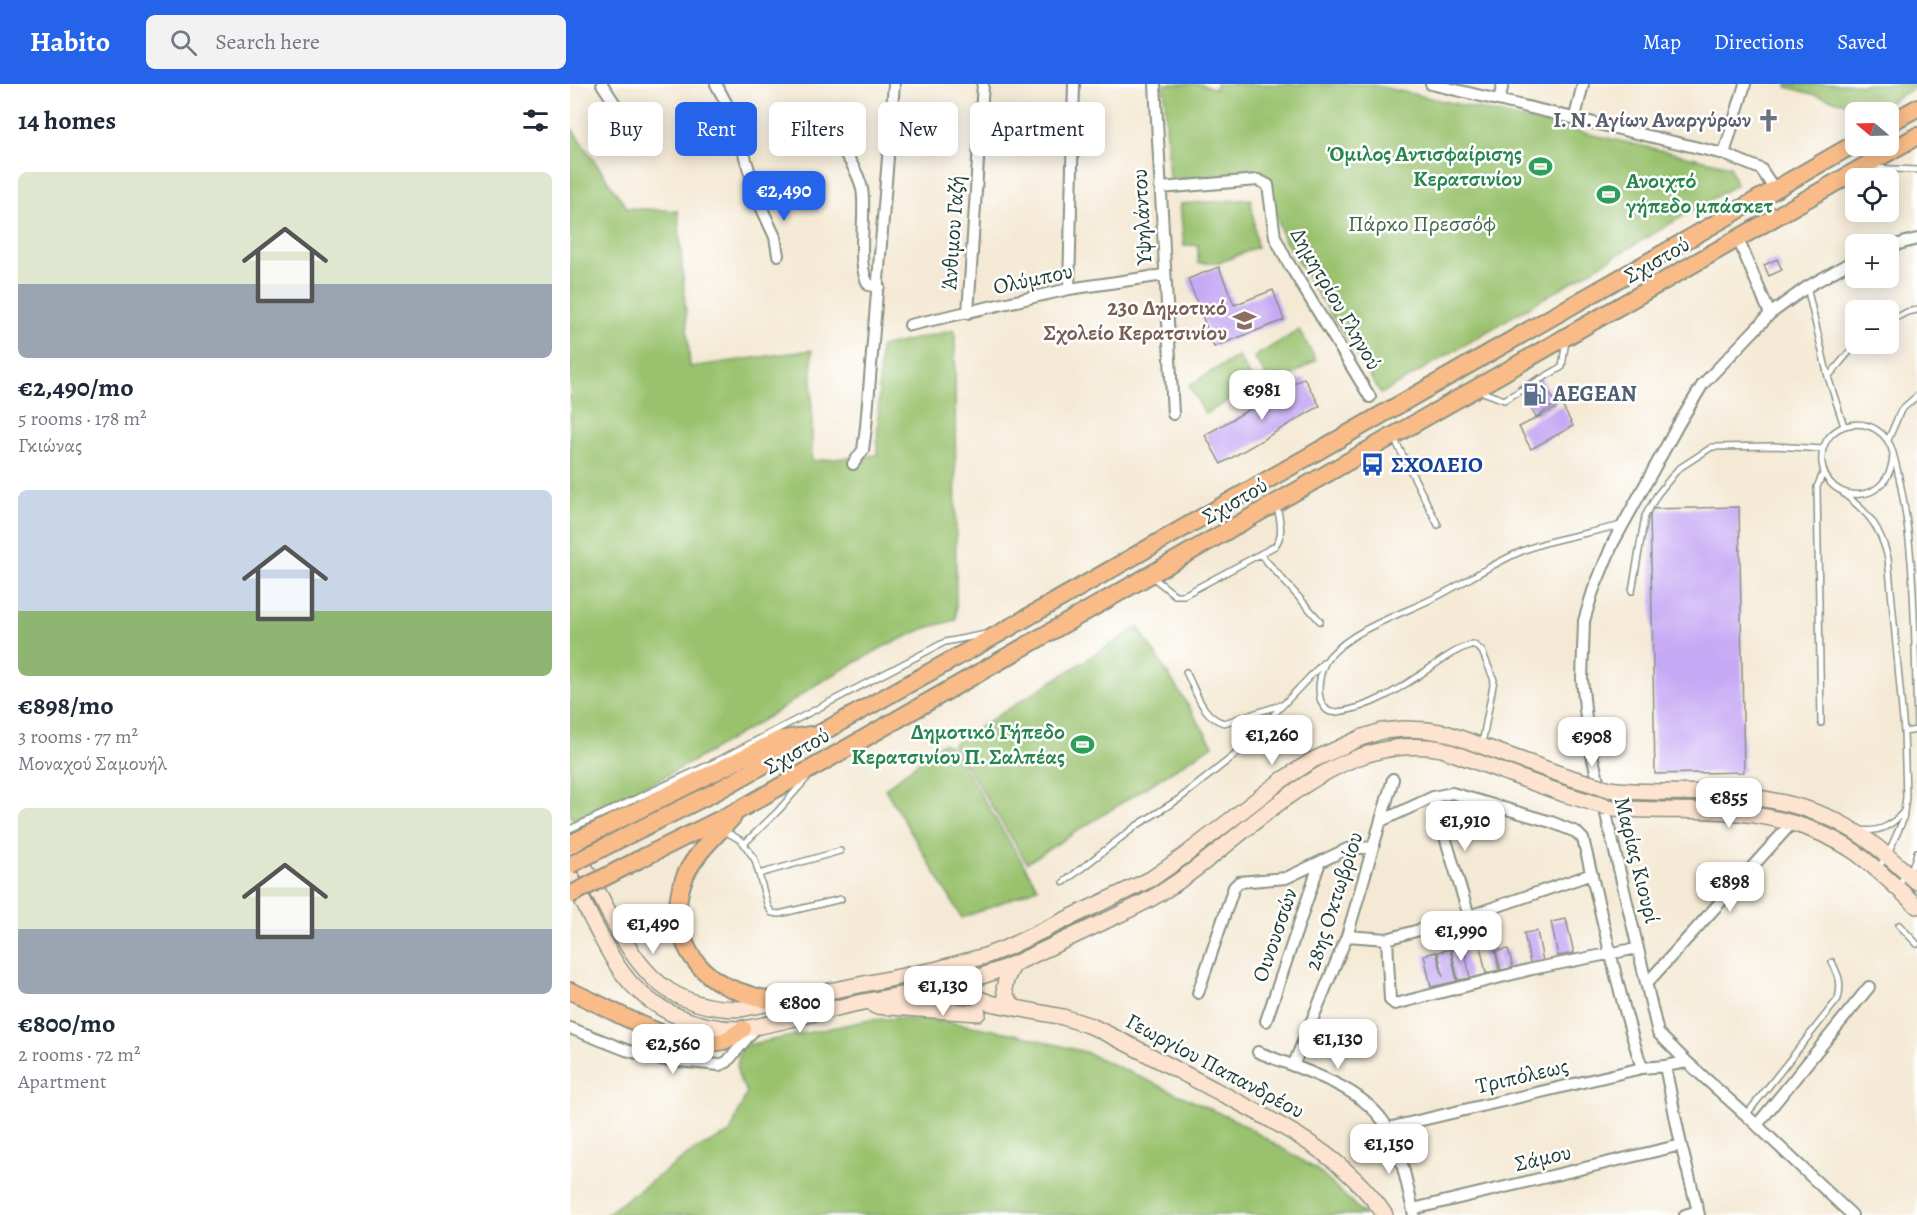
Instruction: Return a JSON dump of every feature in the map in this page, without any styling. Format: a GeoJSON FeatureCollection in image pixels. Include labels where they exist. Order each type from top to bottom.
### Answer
{"type":"FeatureCollection","features":[{"type":"Feature","properties":{"kind":"main road"},"geometry":{"type":"LineString","coordinates":[[1899,118],[1917,108]]}},
{"type":"Feature","properties":{"kind":"main road","name":"Σχιστού"},"geometry":{"type":"LineString","coordinates":[[1862,168],[1917,136]]}},
{"type":"Feature","properties":{"kind":"main road","name":"Σχιστού"},"geometry":{"type":"LineString","coordinates":[[570,865],[717,791],[1000,633],[1845,149]]}},
{"type":"Feature","properties":{"kind":"main road","name":"Σχιστού"},"geometry":{"type":"LineString","coordinates":[[570,895],[739,810],[1845,178]]}},
{"type":"Feature","properties":{"kind":"main road"},"geometry":{"type":"LineString","coordinates":[[816,735],[780,740],[571,838],[626,945],[644,971],[664,987],[686,999],[720,1008],[741,1009],[938,969],[985,956],[1151,879],[1296,770],[1363,737],[1382,731],[1427,730],[1446,734],[1609,789],[1646,793],[1713,793],[1766,800],[1810,811],[1849,827],[1913,878]]}},
{"type":"Feature","properties":{"kind":"main road"},"geometry":{"type":"LineString","coordinates":[[570,875],[618,967],[641,993],[664,1010],[692,1022],[715,1028],[750,1028],[968,980],[1014,964],[1160,894],[1307,784],[1340,765],[1371,753],[1405,746],[1442,749],[1564,794],[1607,807],[1646,811],[1713,811],[1771,818],[1791,824],[1822,834],[1856,853],[1917,906]]}},
{"type":"Feature","properties":{"kind":"main road"},"geometry":{"type":"LineString","coordinates":[[739,810],[694,861],[680,890],[677,906],[681,935],[697,965],[708,975],[737,990],[781,1002]]}},
{"type":"Feature","properties":{"kind":"main road"},"geometry":{"type":"LineString","coordinates":[[1014,964],[1004,986],[1004,994],[1014,1006]]}},
{"type":"Feature","properties":{"kind":"main road","name":"Γεωργίου Παπανδρέου"},"geometry":{"type":"LineString","coordinates":[[968,980],[971,994],[977,998],[990,1003],[1063,1017],[1091,1026],[1263,1115],[1344,1167],[1367,1190],[1385,1215]]}},
{"type":"Feature","properties":{"kind":"main road","name":"Γεωργίου Παπανδρέου"},"geometry":{"type":"LineString","coordinates":[[943,986],[945,997],[951,1003],[978,1013],[1033,1012]]}},
{"type":"Feature","properties":{"kind":"main road"},"geometry":{"type":"LineString","coordinates":[[570,991],[661,1033],[690,1042],[722,1042],[750,1028]]}},
{"type":"Feature","properties":{"kind":"main road"},"geometry":{"type":"LineString","coordinates":[[851,1005],[930,1008],[978,1013]]}},
{"type":"Feature","properties":{"kind":"street"},"geometry":{"type":"LineString","coordinates":[[602,84],[614,102]]}},
{"type":"Feature","properties":{"kind":"street"},"geometry":{"type":"LineString","coordinates":[[716,84],[732,114],[758,200],[775,237],[778,255]]}},
{"type":"Feature","properties":{"kind":"street"},"geometry":{"type":"LineString","coordinates":[[853,464],[863,450],[879,288],[894,84]]}},
{"type":"Feature","properties":{"kind":"street","name":"Άνθιμου Γαζή"},"geometry":{"type":"LineString","coordinates":[[968,313],[983,84]]}},
{"type":"Feature","properties":{"kind":"street"},"geometry":{"type":"LineString","coordinates":[[1069,290],[1074,84]]}},
{"type":"Feature","properties":{"kind":"street","name":"Υψηλάντου"},"geometry":{"type":"LineString","coordinates":[[1155,84],[1173,414]]}},
{"type":"Feature","properties":{"kind":"street"},"geometry":{"type":"LineString","coordinates":[[1431,84],[1724,154],[1761,168],[1775,190]]}},
{"type":"Feature","properties":{"kind":"street"},"geometry":{"type":"LineString","coordinates":[[1499,100],[1503,84]]}},
{"type":"Feature","properties":{"kind":"street"},"geometry":{"type":"LineString","coordinates":[[1575,117],[1583,84]]}},
{"type":"Feature","properties":{"kind":"street"},"geometry":{"type":"LineString","coordinates":[[1724,154],[1742,85]]}},
{"type":"Feature","properties":{"kind":"street"},"geometry":{"type":"LineString","coordinates":[[845,156],[862,187],[863,271],[869,285],[879,288]]}},
{"type":"Feature","properties":{"kind":"street","name":"Δημητρίου Γληνού"},"geometry":{"type":"LineString","coordinates":[[1160,188],[1258,180],[1268,185],[1275,237],[1286,259],[1371,397]]}},
{"type":"Feature","properties":{"kind":"street"},"geometry":{"type":"LineString","coordinates":[[1738,239],[1770,314]]}},
{"type":"Feature","properties":{"kind":"street"},"geometry":{"type":"LineString","coordinates":[[1899,244],[1917,239]]}},
{"type":"Feature","properties":{"kind":"street","name":"Μαρίας Κιουρί"},"geometry":{"type":"LineString","coordinates":[[1687,1062],[1658,1034],[1593,762],[1584,710],[1582,679],[1584,621],[1593,591],[1623,525],[1703,384],[1770,314],[1806,287],[1845,265]]}},
{"type":"Feature","properties":{"kind":"street","name":"Ολύμπου"},"geometry":{"type":"LineString","coordinates":[[910,325],[1069,290],[1164,275]]}},
{"type":"Feature","properties":{"kind":"street","name":"28ης Οκτωβρίου"},"geometry":{"type":"LineString","coordinates":[[1293,1066],[1347,936],[1393,779]]}},
{"type":"Feature","properties":{"kind":"street"},"geometry":{"type":"LineString","coordinates":[[1381,821],[1433,797],[1452,793],[1462,794],[1551,822],[1575,832],[1583,839],[1626,1017],[1642,1068]]}},
{"type":"Feature","properties":{"kind":"street"},"geometry":{"type":"LineString","coordinates":[[1433,797],[1469,916]]}},
{"type":"Feature","properties":{"kind":"street"},"geometry":{"type":"LineString","coordinates":[[1647,983],[1791,824]]}},
{"type":"Feature","properties":{"kind":"street"},"geometry":{"type":"LineString","coordinates":[[1198,993],[1234,887],[1239,882],[1286,878],[1347,849],[1373,847]]}},
{"type":"Feature","properties":{"kind":"street","name":"Οινουσσών"},"geometry":{"type":"LineString","coordinates":[[1266,1021],[1320,862]]}},
{"type":"Feature","properties":{"kind":"street"},"geometry":{"type":"LineString","coordinates":[[1347,936],[1387,939],[1469,916],[1592,874]]}},
{"type":"Feature","properties":{"kind":"street"},"geometry":{"type":"LineString","coordinates":[[1387,939],[1390,1000],[1395,1005],[1532,969],[1638,948]]}},
{"type":"Feature","properties":{"kind":"street"},"geometry":{"type":"LineString","coordinates":[[1757,1125],[1869,987]]}},
{"type":"Feature","properties":{"kind":"street"},"geometry":{"type":"LineString","coordinates":[[570,1028],[626,1050],[658,1059],[719,1065],[727,1062],[750,1028]]}},
{"type":"Feature","properties":{"kind":"street"},"geometry":{"type":"LineString","coordinates":[[1258,1052],[1346,1089],[1364,1100],[1388,1128],[1414,1212]]}},
{"type":"Feature","properties":{"kind":"street"},"geometry":{"type":"LineString","coordinates":[[1685,1215],[1699,1213],[1665,1066],[1687,1062],[1852,1215]]}},
{"type":"Feature","properties":{"kind":"street","name":"Τριπόλεως"},"geometry":{"type":"LineString","coordinates":[[1388,1128],[1642,1068],[1665,1066]]}},
{"type":"Feature","properties":{"kind":"street","name":"Σάμου"},"geometry":{"type":"LineString","coordinates":[[1414,1212],[1682,1145]]}},
{"type":"Feature","properties":{"kind":"lane"},"geometry":{"type":"LineString","coordinates":[[1899,169],[1917,170]]}},
{"type":"Feature","properties":{"kind":"lane"},"geometry":{"type":"LineString","coordinates":[[1806,287],[1828,377],[1844,426]]}},
{"type":"Feature","properties":{"kind":"lane"},"geometry":{"type":"LineString","coordinates":[[1899,316],[1917,310]]}},
{"type":"Feature","properties":{"kind":"lane"},"geometry":{"type":"LineString","coordinates":[[1476,389],[1504,400],[1562,367],[1567,337]]}},
{"type":"Feature","properties":{"kind":"lane"},"geometry":{"type":"LineString","coordinates":[[1828,377],[1848,354]]}},
{"type":"Feature","properties":{"kind":"lane"},"geometry":{"type":"LineString","coordinates":[[1888,440],[1901,410],[1917,396]]}},
{"type":"Feature","properties":{"kind":"lane"},"geometry":{"type":"LineString","coordinates":[[1876,870],[1887,856],[1905,810],[1904,732],[1888,558],[1884,540],[1875,524],[1864,509],[1836,487],[1824,471],[1822,461],[1823,449],[1829,438],[1844,426],[1861,423],[1870,425],[1888,440],[1893,453],[1905,513],[1912,579],[1917,728],[1904,732]]}},
{"type":"Feature","properties":{"kind":"lane"},"geometry":{"type":"LineString","coordinates":[[1393,437],[1438,525]]}},
{"type":"Feature","properties":{"kind":"lane"},"geometry":{"type":"LineString","coordinates":[[1632,591],[1645,516],[1657,495],[1678,469],[1712,447],[1774,446],[1823,449]]}},
{"type":"Feature","properties":{"kind":"lane"},"geometry":{"type":"LineString","coordinates":[[1836,487],[1847,493],[1858,495],[1879,488],[1889,477],[1893,466],[1893,453]]}},
{"type":"Feature","properties":{"kind":"lane"},"geometry":{"type":"LineString","coordinates":[[1821,723],[1817,487],[1824,471]]}},
{"type":"Feature","properties":{"kind":"lane"},"geometry":{"type":"LineString","coordinates":[[1150,576],[1179,596],[1275,546],[1281,531],[1277,503]]}},
{"type":"Feature","properties":{"kind":"lane"},"geometry":{"type":"LineString","coordinates":[[1064,882],[1136,826],[1179,799],[1236,754],[1328,658],[1365,631],[1440,595],[1521,551],[1575,535],[1623,525]]}},
{"type":"Feature","properties":{"kind":"lane"},"geometry":{"type":"LineString","coordinates":[[1260,554],[1320,621]]}},
{"type":"Feature","properties":{"kind":"lane"},"geometry":{"type":"LineString","coordinates":[[571,838],[945,642],[1000,633]]}},
{"type":"Feature","properties":{"kind":"lane"},"geometry":{"type":"LineString","coordinates":[[1328,658],[1322,669],[1320,691],[1325,710],[1333,713],[1351,709],[1391,694],[1459,648],[1473,644],[1482,651],[1494,680],[1482,746]]}},
{"type":"Feature","properties":{"kind":"lane"},"geometry":{"type":"LineString","coordinates":[[1186,672],[1205,710],[1215,721],[1224,723],[1282,705]]}},
{"type":"Feature","properties":{"kind":"lane"},"geometry":{"type":"LineString","coordinates":[[745,843],[778,811],[819,764]]}},
{"type":"Feature","properties":{"kind":"lane"},"geometry":{"type":"LineString","coordinates":[[1849,827],[1864,831],[1882,829],[1897,820],[1905,810]]}},
{"type":"Feature","properties":{"kind":"lane"},"geometry":{"type":"LineString","coordinates":[[722,829],[745,843],[755,860],[768,907],[776,914],[842,899]]}},
{"type":"Feature","properties":{"kind":"lane"},"geometry":{"type":"LineString","coordinates":[[759,874],[840,850]]}},
{"type":"Feature","properties":{"kind":"lane"},"geometry":{"type":"LineString","coordinates":[[1895,887],[1913,878],[1917,852]]}},
{"type":"Feature","properties":{"kind":"lane"},"geometry":{"type":"LineString","coordinates":[[1899,925],[1917,944]]}},
{"type":"Feature","properties":{"kind":"lane"},"geometry":{"type":"LineString","coordinates":[[1746,1115],[1838,999],[1841,988],[1840,978],[1832,962]]}},
{"type":"Feature","properties":{"kind":"green space","name":"Πάρκο Πρεσσόφ"},"geometry":{"type":"Polygon","coordinates":[[[1164,84],[1200,84],[1215,89],[1216,84],[1369,84],[1730,166],[1736,185],[1381,394],[1283,238],[1265,175],[1169,179],[1164,84]]]}},
{"type":"Feature","properties":{"kind":"green space"},"geometry":{"type":"Polygon","coordinates":[[[1788,84],[1917,84],[1889,102],[1845,103],[1787,87],[1788,84]]]}},
{"type":"Feature","properties":{"kind":"green space"},"geometry":{"type":"Polygon","coordinates":[[[570,126],[588,152],[588,156],[591,156],[627,208],[678,211],[690,367],[812,350],[812,461],[877,455],[880,347],[955,330],[956,620],[926,628],[883,647],[817,684],[784,707],[666,776],[573,820],[570,813],[570,126]]]}},
{"type":"Feature","properties":{"kind":"green space"},"geometry":{"type":"Polygon","coordinates":[[[1251,199],[1257,247],[1219,263],[1198,263],[1198,245],[1184,246],[1180,204],[1251,199]]]}},
{"type":"Feature","properties":{"kind":"green space"},"geometry":{"type":"Polygon","coordinates":[[[1299,330],[1316,360],[1273,387],[1254,357],[1299,330]]]}},
{"type":"Feature","properties":{"kind":"green space"},"geometry":{"type":"Polygon","coordinates":[[[1238,356],[1255,385],[1205,414],[1189,385],[1238,356]]]}},
{"type":"Feature","properties":{"kind":"green space","name":"Δημοτικό Γήπεδο Κερατσινίου Π. Σαλπέας"},"geometry":{"type":"Polygon","coordinates":[[[1138,627],[1213,745],[1027,863],[953,744],[1138,627]]]}},
{"type":"Feature","properties":{"kind":"green space"},"geometry":{"type":"Polygon","coordinates":[[[942,743],[951,746],[1038,888],[962,918],[885,789],[942,743]]]}},
{"type":"Feature","properties":{"kind":"green space"},"geometry":{"type":"Polygon","coordinates":[[[899,1018],[950,1022],[1015,1034],[1085,1052],[1237,1121],[1316,1169],[1365,1215],[605,1215],[695,1150],[730,1133],[747,1092],[737,1070],[742,1046],[870,1020],[899,1018]]]}},
{"type":"Feature","properties":{"kind":"building"},"geometry":{"type":"Polygon","coordinates":[[[1777,259],[1782,270],[1769,276],[1764,265],[1777,259]]]}},
{"type":"Feature","properties":{"kind":"building"},"geometry":{"type":"Polygon","coordinates":[[[1219,267],[1234,305],[1273,290],[1284,320],[1214,347],[1188,279],[1219,267]]]}},
{"type":"Feature","properties":{"kind":"building"},"geometry":{"type":"Polygon","coordinates":[[[1539,375],[1556,404],[1536,417],[1518,387],[1539,375]]]}},
{"type":"Feature","properties":{"kind":"building"},"geometry":{"type":"Polygon","coordinates":[[[1304,378],[1320,406],[1221,464],[1205,435],[1304,378]]]}},
{"type":"Feature","properties":{"kind":"building"},"geometry":{"type":"Polygon","coordinates":[[[1562,405],[1573,426],[1531,449],[1519,427],[1562,405]]]}},
{"type":"Feature","properties":{"kind":"building"},"geometry":{"type":"Polygon","coordinates":[[[1739,507],[1744,772],[1655,774],[1650,509],[1739,507]]]}},
{"type":"Feature","properties":{"kind":"building"},"geometry":{"type":"Polygon","coordinates":[[[1566,919],[1574,953],[1558,956],[1551,922],[1566,919]]]}},
{"type":"Feature","properties":{"kind":"building"},"geometry":{"type":"Polygon","coordinates":[[[1537,931],[1543,961],[1530,963],[1524,933],[1537,931]]]}},
{"type":"Feature","properties":{"kind":"building"},"geometry":{"type":"Polygon","coordinates":[[[1492,937],[1499,970],[1486,973],[1479,940],[1492,937]]]}},
{"type":"Feature","properties":{"kind":"building"},"geometry":{"type":"Polygon","coordinates":[[[1464,945],[1470,978],[1458,980],[1451,948],[1464,945]]]}},
{"type":"Feature","properties":{"kind":"building"},"geometry":{"type":"Polygon","coordinates":[[[1450,949],[1457,981],[1431,987],[1424,955],[1436,952],[1443,977],[1438,952],[1450,949]]]}},
{"type":"Feature","properties":{"kind":"building"},"geometry":{"type":"Polygon","coordinates":[[[1508,949],[1513,968],[1501,970],[1496,951],[1508,949]]]}},
{"type":"Feature","properties":{"kind":"place","name":"Ι. Ν. Αγίων Αναργύρων"},"geometry":{"type":"Point","coordinates":[1769,120]}},
{"type":"Feature","properties":{"kind":"place","name":"Όμιλος Αντισφαίρισης Κερατσινίου"},"geometry":{"type":"Point","coordinates":[1540,167]}},
{"type":"Feature","properties":{"kind":"place","name":"Ανοιχτό γήπεδο μπάσκετ"},"geometry":{"type":"Point","coordinates":[1608,194]}},
{"type":"Feature","properties":{"kind":"place","name":"23o Δημοτικό Σχολείο Κερατσινίου"},"geometry":{"type":"Point","coordinates":[1245,321]}},
{"type":"Feature","properties":{"kind":"place","name":"AEGEAN"},"geometry":{"type":"Point","coordinates":[1535,394]}},
{"type":"Feature","properties":{"kind":"place","name":"ΣΧΟΛΕΙΟ"},"geometry":{"type":"Point","coordinates":[1373,465]}},
{"type":"Feature","properties":{"kind":"place","name":"Δημοτικό Γήπεδο Κερατσινίου Π. Σαλπέας"},"geometry":{"type":"Point","coordinates":[1083,745]}}]}
